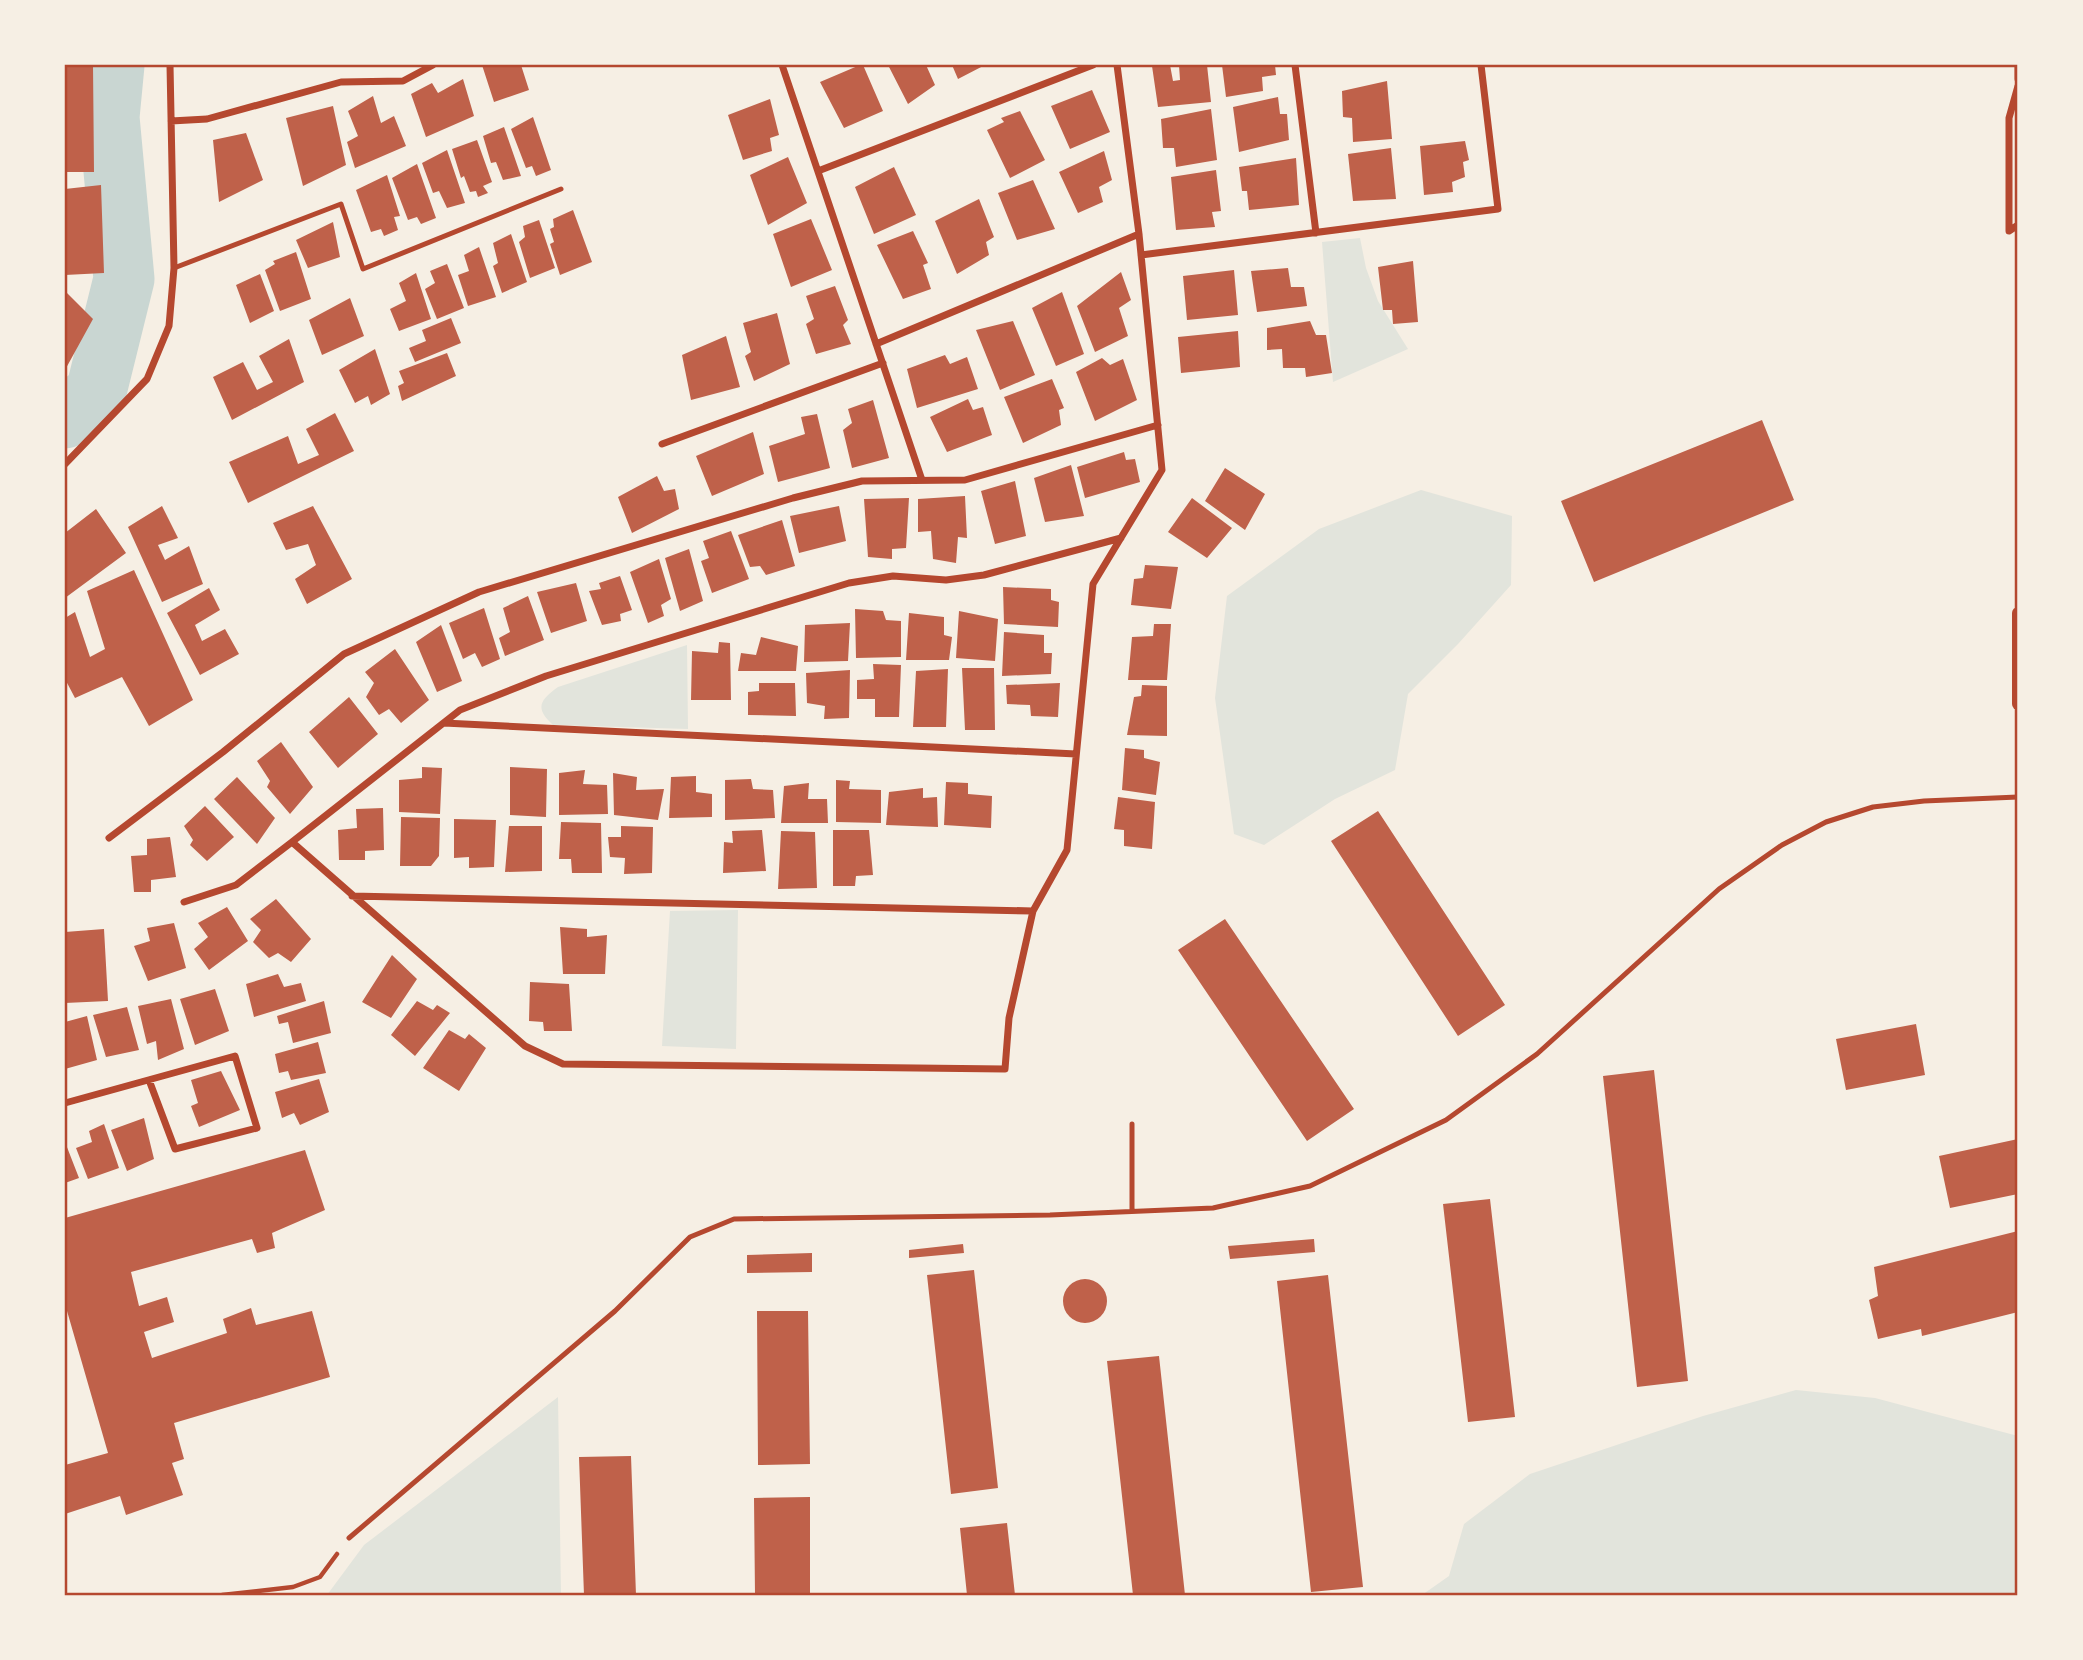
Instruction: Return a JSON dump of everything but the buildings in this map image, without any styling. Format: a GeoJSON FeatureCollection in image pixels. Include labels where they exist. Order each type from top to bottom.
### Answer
{"type":"FeatureCollection","features":[{"type":"Feature","properties":{"kind":"street"},"geometry":{"type":"LineString","coordinates":[[65,464],[147,379],[169,326],[174,268],[170,65]]}},
{"type":"Feature","properties":{"kind":"street"},"geometry":{"type":"LineString","coordinates":[[171,121],[208,119],[341,82],[402,81],[433,65]]}},
{"type":"Feature","properties":{"kind":"street"},"geometry":{"type":"LineString","coordinates":[[782,65],[922,480]]}},
{"type":"Feature","properties":{"kind":"street"},"geometry":{"type":"LineString","coordinates":[[818,171],[1093,65]]}},
{"type":"Feature","properties":{"kind":"street"},"geometry":{"type":"LineString","coordinates":[[292,842],[525,1045],[563,1063],[1005,1069],[1009,1018],[1033,911],[1067,850],[1093,584],[1162,470],[1139,234],[1117,65]]}},
{"type":"Feature","properties":{"kind":"street"},"geometry":{"type":"LineString","coordinates":[[1295,65],[1316,233]]}},
{"type":"Feature","properties":{"kind":"street"},"geometry":{"type":"LineString","coordinates":[[1141,255],[1498,209],[1482,65]]}},
{"type":"Feature","properties":{"kind":"street"},"geometry":{"type":"LineString","coordinates":[[2018,65],[2018,79]]}},
{"type":"Feature","properties":{"kind":"street"},"geometry":{"type":"LineString","coordinates":[[2018,86],[2009,118],[2009,231],[2018,225]]}},
{"type":"Feature","properties":{"kind":"street"},"geometry":{"type":"LineString","coordinates":[[876,344],[1139,234]]}},
{"type":"Feature","properties":{"kind":"street"},"geometry":{"type":"LineString","coordinates":[[662,444],[883,363]]}},
{"type":"Feature","properties":{"kind":"street"},"geometry":{"type":"LineString","coordinates":[[109,838],[233,744],[344,654],[480,592],[793,498],[862,481],[965,480],[1158,425]]}},
{"type":"Feature","properties":{"kind":"street"},"geometry":{"type":"LineString","coordinates":[[184,902],[236,885],[460,709],[546,676],[849,583],[893,576],[946,580],[984,575],[1121,538]]}},
{"type":"Feature","properties":{"kind":"street"},"geometry":{"type":"LineString","coordinates":[[2018,613],[2018,704]]}},
{"type":"Feature","properties":{"kind":"street"},"geometry":{"type":"LineString","coordinates":[[443,723],[1076,754]]}},
{"type":"Feature","properties":{"kind":"street"},"geometry":{"type":"LineString","coordinates":[[352,895],[1033,911]]}},
{"type":"Feature","properties":{"kind":"street"},"geometry":{"type":"LineString","coordinates":[[65,1103],[235,1056],[257,1128],[175,1149],[149,1080]]}},
{"type":"Feature","properties":{"kind":"lane"},"geometry":{"type":"LineString","coordinates":[[174,268],[341,204],[363,269],[561,189]]}},
{"type":"Feature","properties":{"kind":"lane"},"geometry":{"type":"LineString","coordinates":[[349,1538],[615,1311],[690,1237],[734,1219],[1213,1209],[1310,1186],[1446,1121],[1537,1054],[1719,889],[1782,845],[1826,822],[1872,807],[2018,797]]}},
{"type":"Feature","properties":{"kind":"lane"},"geometry":{"type":"LineString","coordinates":[[1132,1124],[1132,1211]]}},
{"type":"Feature","properties":{"kind":"path"},"geometry":{"type":"LineString","coordinates":[[222,1595],[293,1587],[320,1577],[349,1538]]}},
{"type":"Feature","properties":{"kind":"shaded area"},"geometry":{"type":"Polygon","coordinates":[[[1360,238],[1366,268],[1378,301],[1408,349],[1333,382],[1322,242],[1360,238]]]}},
{"type":"Feature","properties":{"kind":"shaded area"},"geometry":{"type":"Polygon","coordinates":[[[1421,490],[1512,516],[1511,585],[1408,694],[1395,770],[1335,799],[1264,845],[1234,834],[1215,698],[1227,596],[1319,529],[1421,490]]]}},
{"type":"Feature","properties":{"kind":"shaded area"},"geometry":{"type":"Polygon","coordinates":[[[687,645],[688,729],[553,725],[544,714],[543,701],[558,687],[687,645]]]}},
{"type":"Feature","properties":{"kind":"shaded area"},"geometry":{"type":"Polygon","coordinates":[[[738,910],[736,1049],[662,1046],[670,911],[738,910]]]}},
{"type":"Feature","properties":{"kind":"shaded area"},"geometry":{"type":"Polygon","coordinates":[[[1796,1390],[1875,1398],[2018,1436],[2018,1595],[1422,1595],[1449,1576],[1464,1524],[1530,1474],[1703,1416],[1796,1390]]]}},
{"type":"Feature","properties":{"kind":"shaded area"},"geometry":{"type":"Polygon","coordinates":[[[558,1397],[561,1595],[327,1595],[364,1545],[558,1397]]]}},
{"type":"Feature","properties":{"kind":"waterway"},"geometry":{"type":"LineString","coordinates":[[65,418],[96,392],[124,279],[109,117],[114,65]]}}]}
